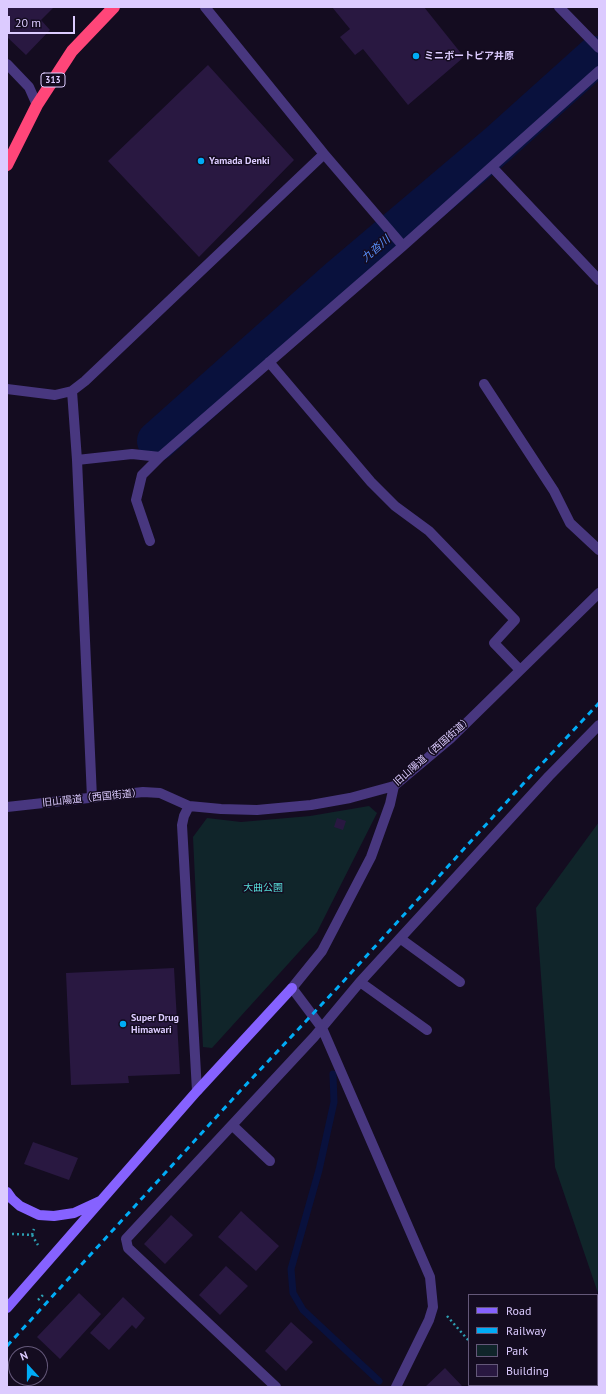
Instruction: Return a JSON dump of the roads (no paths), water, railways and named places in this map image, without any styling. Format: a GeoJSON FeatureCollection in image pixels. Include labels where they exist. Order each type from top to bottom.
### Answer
{"type":"FeatureCollection","features":[{"type":"Feature","properties":{"kind":"highway","name":"313"},"geometry":{"type":"LineString","coordinates":[[7,164],[37,105],[72,51],[114,7]]}},
{"type":"Feature","properties":{"kind":"street"},"geometry":{"type":"LineString","coordinates":[[205,7],[324,154],[403,246]]}},
{"type":"Feature","properties":{"kind":"street"},"geometry":{"type":"LineString","coordinates":[[559,7],[599,48]]}},
{"type":"Feature","properties":{"kind":"street"},"geometry":{"type":"LineString","coordinates":[[7,64],[29,86],[37,105]]}},
{"type":"Feature","properties":{"kind":"street"},"geometry":{"type":"LineString","coordinates":[[150,541],[136,500],[142,475],[160,457],[403,246],[599,71]]}},
{"type":"Feature","properties":{"kind":"street"},"geometry":{"type":"LineString","coordinates":[[7,389],[55,395],[72,391],[85,381],[324,154]]}},
{"type":"Feature","properties":{"kind":"street"},"geometry":{"type":"LineString","coordinates":[[492,167],[599,280]]}},
{"type":"Feature","properties":{"kind":"street"},"geometry":{"type":"LineString","coordinates":[[269,362],[371,482],[395,506],[429,531],[515,620],[494,643],[520,670]]}},
{"type":"Feature","properties":{"kind":"street"},"geometry":{"type":"LineString","coordinates":[[484,384],[554,491],[570,523],[599,550]]}},
{"type":"Feature","properties":{"kind":"street"},"geometry":{"type":"LineString","coordinates":[[72,391],[77,460],[92,798]]}},
{"type":"Feature","properties":{"kind":"street"},"geometry":{"type":"LineString","coordinates":[[77,460],[132,454],[160,457]]}},
{"type":"Feature","properties":{"kind":"street","name":"旧山陽道（西国街道）"},"geometry":{"type":"LineString","coordinates":[[7,807],[143,792],[160,794],[189,806],[221,810],[264,810],[311,805],[350,798],[394,786],[450,739],[599,593]]}},
{"type":"Feature","properties":{"kind":"street"},"geometry":{"type":"LineString","coordinates":[[276,1387],[128,1248],[126,1239],[322,1028],[360,982],[549,776],[599,725]]}},
{"type":"Feature","properties":{"kind":"street"},"geometry":{"type":"LineString","coordinates":[[7,1308],[198,1091],[292,988],[322,951],[371,857],[390,804],[394,786]]}},
{"type":"Feature","properties":{"kind":"street"},"geometry":{"type":"LineString","coordinates":[[189,806],[184,816],[182,825],[198,1091]]}},
{"type":"Feature","properties":{"kind":"street"},"geometry":{"type":"LineString","coordinates":[[401,939],[460,982]]}},
{"type":"Feature","properties":{"kind":"street"},"geometry":{"type":"LineString","coordinates":[[360,982],[427,1030]]}},
{"type":"Feature","properties":{"kind":"street"},"geometry":{"type":"LineString","coordinates":[[292,988],[322,1028],[430,1277],[433,1307],[429,1320],[396,1387]]}},
{"type":"Feature","properties":{"kind":"street"},"geometry":{"type":"LineString","coordinates":[[232,1125],[270,1161]]}},
{"type":"Feature","properties":{"kind":"street"},"geometry":{"type":"LineString","coordinates":[[7,1192],[20,1206],[39,1215],[54,1216],[74,1213],[102,1200]]}},
{"type":"Feature","properties":{"kind":"waterway","name":"九沓川"},"geometry":{"type":"LineString","coordinates":[[157,441],[340,278],[497,145],[596,56]]}},
{"type":"Feature","properties":{"kind":"waterway"},"geometry":{"type":"LineString","coordinates":[[333,1074],[334,1102],[319,1170],[291,1269],[293,1293],[303,1310],[379,1381]]}},
{"type":"Feature","properties":{"kind":"railway"},"geometry":{"type":"LineString","coordinates":[[7,1346],[241,1090],[340,985],[599,703]]}},
{"type":"Feature","properties":{"kind":"place","name":"ミニボートピア井原"},"geometry":{"type":"Point","coordinates":[416,56]}},
{"type":"Feature","properties":{"kind":"place","name":"Yamada Denki"},"geometry":{"type":"Point","coordinates":[201,161]}},
{"type":"Feature","properties":{"kind":"place","name":"Super Drug Himawari"},"geometry":{"type":"Point","coordinates":[123,1024]}},
{"type":"Feature","properties":{"kind":"park label","name":"大曲公園"},"geometry":{"type":"Point","coordinates":[263,888]}}]}
